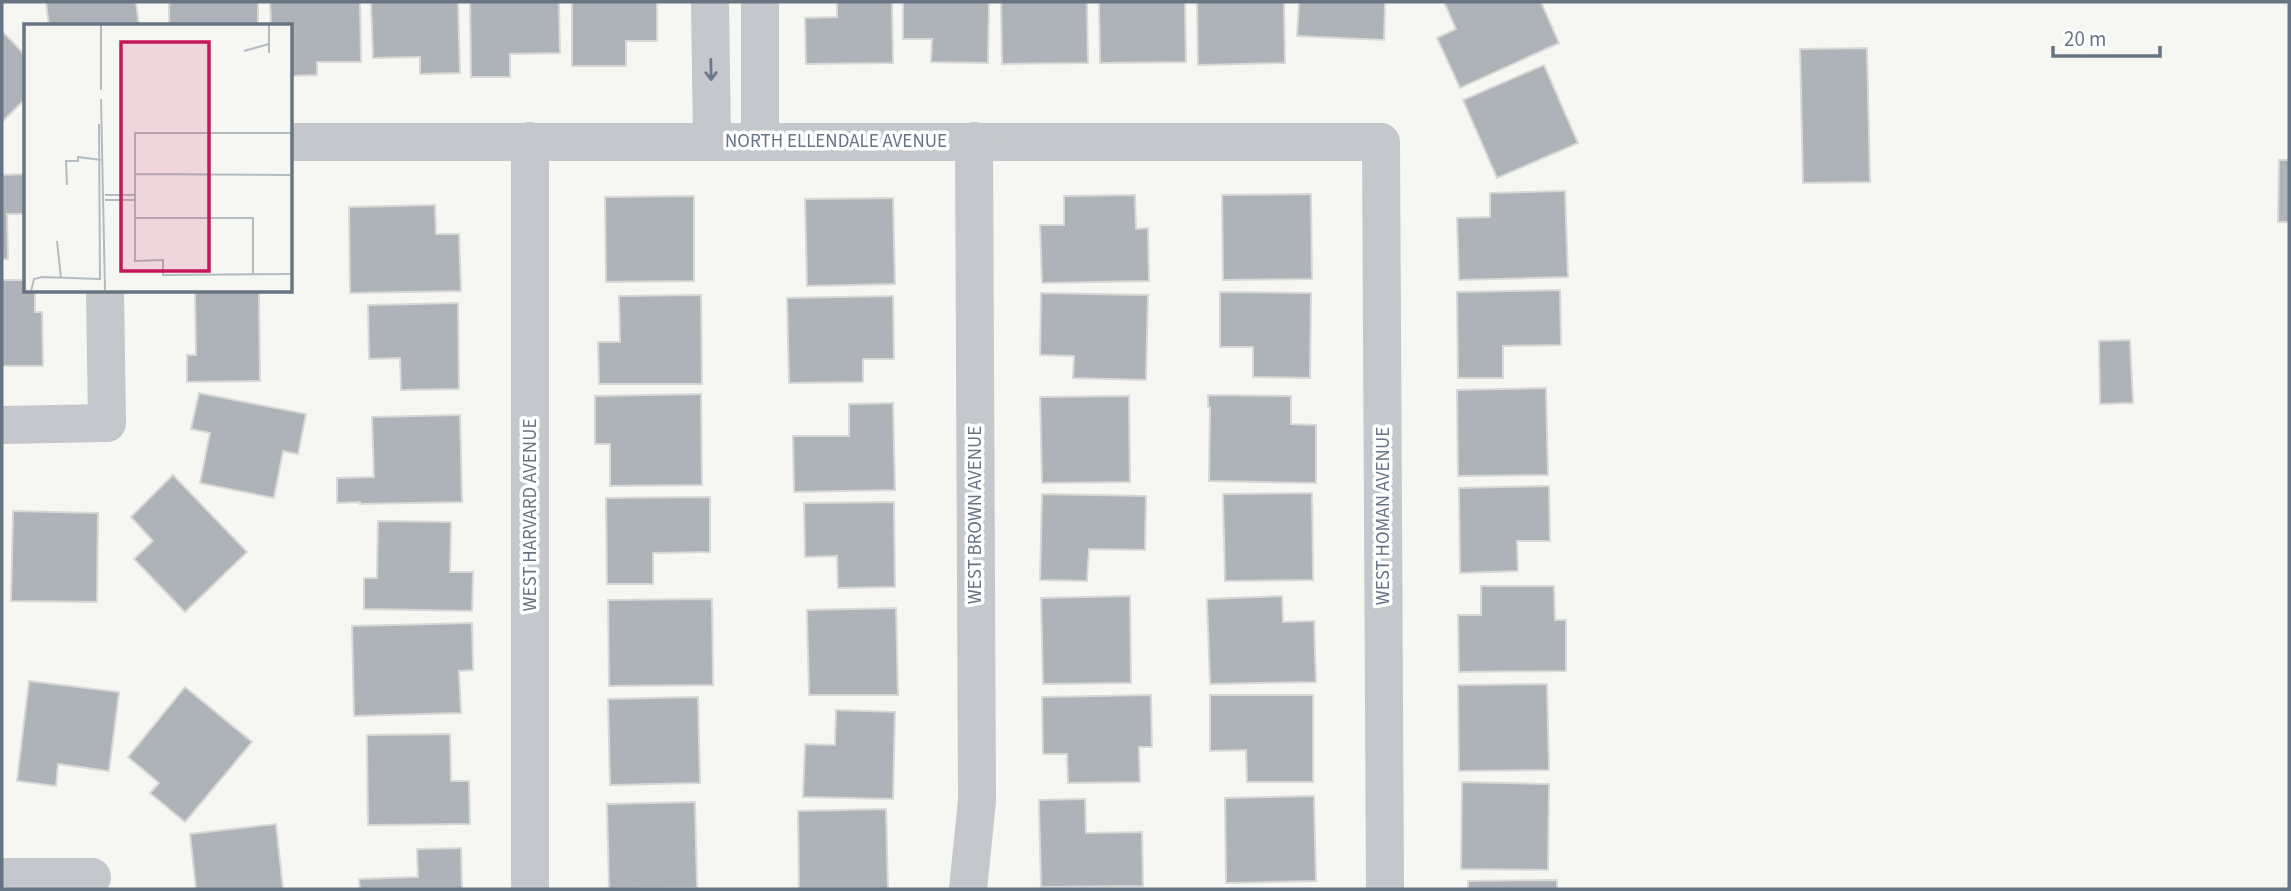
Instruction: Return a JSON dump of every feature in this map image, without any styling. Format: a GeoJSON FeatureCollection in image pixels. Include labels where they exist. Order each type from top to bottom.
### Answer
{"type":"FeatureCollection","features":[{"type":"Feature","properties":{"kind":"street"},"geometry":{"type":"LineString","coordinates":[[710,2],[712,141]]}},
{"type":"Feature","properties":{"kind":"street"},"geometry":{"type":"LineString","coordinates":[[760,2],[760,141]]}},
{"type":"Feature","properties":{"kind":"street","name":"WEST HARVARD AVENUE"},"geometry":{"type":"LineString","coordinates":[[530,141],[530,889]]}},
{"type":"Feature","properties":{"kind":"street","name":"WEST BROWN AVENUE"},"geometry":{"type":"LineString","coordinates":[[968,889],[977,801],[974,141]]}},
{"type":"Feature","properties":{"kind":"street","name":"NORTH ELLENDALE AVENUE"},"geometry":{"type":"LineString","coordinates":[[292,142],[1381,142]]}},
{"type":"Feature","properties":{"kind":"street","name":"WEST HOMAN AVENUE"},"geometry":{"type":"LineString","coordinates":[[1381,142],[1384,889]]}},
{"type":"Feature","properties":{"kind":"street"},"geometry":{"type":"LineString","coordinates":[[2,425],[107,423],[105,292]]}},
{"type":"Feature","properties":{"kind":"street"},"geometry":{"type":"LineString","coordinates":[[2,877],[92,877]]}},
{"type":"Feature","properties":{"kind":"building"},"geometry":{"type":"Polygon","coordinates":[[[46,2],[136,2],[139,24],[49,24],[46,2]]]}},
{"type":"Feature","properties":{"kind":"building"},"geometry":{"type":"Polygon","coordinates":[[[169,2],[258,2],[258,24],[169,24],[169,2]]]}},
{"type":"Feature","properties":{"kind":"building"},"geometry":{"type":"Polygon","coordinates":[[[270,2],[360,2],[361,62],[317,62],[317,75],[292,76],[292,24],[271,24],[270,2]]]}},
{"type":"Feature","properties":{"kind":"building"},"geometry":{"type":"Polygon","coordinates":[[[371,2],[458,2],[460,73],[420,74],[420,57],[373,58],[371,2]]]}},
{"type":"Feature","properties":{"kind":"building"},"geometry":{"type":"Polygon","coordinates":[[[470,2],[559,2],[560,53],[510,54],[510,77],[471,77],[470,2]]]}},
{"type":"Feature","properties":{"kind":"building"},"geometry":{"type":"Polygon","coordinates":[[[572,2],[657,2],[657,41],[626,41],[626,66],[572,66],[572,2]]]}},
{"type":"Feature","properties":{"kind":"building"},"geometry":{"type":"Polygon","coordinates":[[[837,2],[892,2],[893,63],[806,64],[805,18],[837,17],[837,2]]]}},
{"type":"Feature","properties":{"kind":"building"},"geometry":{"type":"Polygon","coordinates":[[[903,2],[989,2],[988,63],[931,62],[932,39],[903,39],[903,2]]]}},
{"type":"Feature","properties":{"kind":"building"},"geometry":{"type":"Polygon","coordinates":[[[1001,2],[1087,2],[1088,63],[1002,64],[1001,2]]]}},
{"type":"Feature","properties":{"kind":"building"},"geometry":{"type":"Polygon","coordinates":[[[1099,2],[1185,2],[1186,62],[1100,63],[1099,2]]]}},
{"type":"Feature","properties":{"kind":"building"},"geometry":{"type":"Polygon","coordinates":[[[1197,2],[1284,2],[1285,63],[1198,65],[1197,2]]]}},
{"type":"Feature","properties":{"kind":"building"},"geometry":{"type":"Polygon","coordinates":[[[1299,2],[1385,2],[1384,40],[1297,36],[1299,2]]]}},
{"type":"Feature","properties":{"kind":"building"},"geometry":{"type":"Polygon","coordinates":[[[1444,2],[1541,2],[1559,43],[1460,88],[1437,38],[1456,29],[1444,2]]]}},
{"type":"Feature","properties":{"kind":"building"},"geometry":{"type":"Polygon","coordinates":[[[2,31],[24,54],[24,100],[2,122],[2,31]]]}},
{"type":"Feature","properties":{"kind":"building"},"geometry":{"type":"Polygon","coordinates":[[[1867,48],[1870,182],[1803,183],[1800,49],[1867,48]]]}},
{"type":"Feature","properties":{"kind":"building"},"geometry":{"type":"Polygon","coordinates":[[[1544,65],[1578,143],[1497,178],[1463,100],[1544,65]]]}},
{"type":"Feature","properties":{"kind":"building"},"geometry":{"type":"Polygon","coordinates":[[[2279,160],[2289,160],[2289,222],[2278,222],[2279,160]]]}},
{"type":"Feature","properties":{"kind":"building"},"geometry":{"type":"Polygon","coordinates":[[[24,174],[24,214],[7,214],[8,259],[2,259],[2,175],[24,174]]]}},
{"type":"Feature","properties":{"kind":"building"},"geometry":{"type":"Polygon","coordinates":[[[1565,191],[1568,277],[1459,280],[1457,218],[1490,217],[1490,193],[1565,191]]]}},
{"type":"Feature","properties":{"kind":"building"},"geometry":{"type":"Polygon","coordinates":[[[1311,194],[1312,279],[1223,280],[1222,195],[1311,194]]]}},
{"type":"Feature","properties":{"kind":"building"},"geometry":{"type":"Polygon","coordinates":[[[1135,195],[1136,229],[1148,228],[1149,281],[1042,283],[1040,225],[1064,225],[1064,196],[1135,195]]]}},
{"type":"Feature","properties":{"kind":"building"},"geometry":{"type":"Polygon","coordinates":[[[694,196],[694,281],[606,282],[605,197],[694,196]]]}},
{"type":"Feature","properties":{"kind":"building"},"geometry":{"type":"Polygon","coordinates":[[[893,198],[895,284],[807,286],[805,199],[893,198]]]}},
{"type":"Feature","properties":{"kind":"building"},"geometry":{"type":"Polygon","coordinates":[[[435,205],[436,234],[459,234],[461,291],[350,293],[349,207],[435,205]]]}},
{"type":"Feature","properties":{"kind":"building"},"geometry":{"type":"Polygon","coordinates":[[[2,280],[24,280],[24,292],[35,292],[35,312],[42,312],[43,366],[2,366],[2,280]]]}},
{"type":"Feature","properties":{"kind":"building"},"geometry":{"type":"Polygon","coordinates":[[[1560,290],[1561,345],[1503,346],[1503,378],[1458,378],[1457,292],[1560,290]]]}},
{"type":"Feature","properties":{"kind":"building"},"geometry":{"type":"Polygon","coordinates":[[[195,292],[259,292],[260,381],[187,382],[187,355],[196,355],[195,292]]]}},
{"type":"Feature","properties":{"kind":"building"},"geometry":{"type":"Polygon","coordinates":[[[1220,292],[1311,293],[1310,378],[1253,377],[1253,347],[1220,347],[1220,292]]]}},
{"type":"Feature","properties":{"kind":"building"},"geometry":{"type":"Polygon","coordinates":[[[1041,293],[1148,295],[1146,380],[1073,378],[1074,356],[1040,355],[1041,293]]]}},
{"type":"Feature","properties":{"kind":"building"},"geometry":{"type":"Polygon","coordinates":[[[701,295],[702,384],[599,384],[598,342],[620,342],[619,296],[701,295]]]}},
{"type":"Feature","properties":{"kind":"building"},"geometry":{"type":"Polygon","coordinates":[[[893,296],[894,359],[863,359],[863,382],[789,383],[787,298],[893,296]]]}},
{"type":"Feature","properties":{"kind":"building"},"geometry":{"type":"Polygon","coordinates":[[[458,303],[459,389],[401,390],[400,358],[369,359],[368,305],[458,303]]]}},
{"type":"Feature","properties":{"kind":"building"},"geometry":{"type":"Polygon","coordinates":[[[2130,340],[2133,403],[2100,404],[2099,341],[2130,340]]]}},
{"type":"Feature","properties":{"kind":"building"},"geometry":{"type":"Polygon","coordinates":[[[1546,388],[1548,475],[1458,476],[1457,390],[1546,388]]]}},
{"type":"Feature","properties":{"kind":"building"},"geometry":{"type":"Polygon","coordinates":[[[199,393],[306,414],[298,454],[283,451],[274,498],[200,483],[210,433],[191,429],[199,393]]]}},
{"type":"Feature","properties":{"kind":"building"},"geometry":{"type":"Polygon","coordinates":[[[701,394],[702,485],[610,486],[610,444],[595,444],[595,396],[701,394]]]}},
{"type":"Feature","properties":{"kind":"building"},"geometry":{"type":"Polygon","coordinates":[[[1208,395],[1291,396],[1291,424],[1316,425],[1316,483],[1209,481],[1208,395]]]}},
{"type":"Feature","properties":{"kind":"building"},"geometry":{"type":"Polygon","coordinates":[[[1129,396],[1130,482],[1042,483],[1040,397],[1129,396]]]}},
{"type":"Feature","properties":{"kind":"building"},"geometry":{"type":"Polygon","coordinates":[[[893,403],[895,490],[794,492],[793,436],[849,436],[849,404],[893,403]]]}},
{"type":"Feature","properties":{"kind":"building"},"geometry":{"type":"Polygon","coordinates":[[[460,415],[462,502],[337,503],[337,478],[374,477],[372,417],[460,415]]]}},
{"type":"Feature","properties":{"kind":"building"},"geometry":{"type":"Polygon","coordinates":[[[173,475],[247,552],[185,612],[134,559],[153,541],[131,517],[173,475]]]}},
{"type":"Feature","properties":{"kind":"building"},"geometry":{"type":"Polygon","coordinates":[[[1549,486],[1550,541],[1517,541],[1518,571],[1460,573],[1459,488],[1549,486]]]}},
{"type":"Feature","properties":{"kind":"building"},"geometry":{"type":"Polygon","coordinates":[[[1312,493],[1313,580],[1225,581],[1223,494],[1312,493]]]}},
{"type":"Feature","properties":{"kind":"building"},"geometry":{"type":"Polygon","coordinates":[[[1042,494],[1146,496],[1145,550],[1089,549],[1087,581],[1040,580],[1042,494]]]}},
{"type":"Feature","properties":{"kind":"building"},"geometry":{"type":"Polygon","coordinates":[[[710,497],[710,552],[653,553],[653,584],[607,584],[606,498],[710,497]]]}},
{"type":"Feature","properties":{"kind":"building"},"geometry":{"type":"Polygon","coordinates":[[[894,502],[895,587],[838,588],[837,556],[805,557],[804,503],[894,502]]]}},
{"type":"Feature","properties":{"kind":"building"},"geometry":{"type":"Polygon","coordinates":[[[13,511],[98,513],[97,602],[11,601],[13,511]]]}},
{"type":"Feature","properties":{"kind":"building"},"geometry":{"type":"Polygon","coordinates":[[[378,521],[451,522],[450,572],[473,572],[472,611],[364,609],[364,578],[377,578],[378,521]]]}},
{"type":"Feature","properties":{"kind":"building"},"geometry":{"type":"Polygon","coordinates":[[[1481,586],[1554,586],[1555,620],[1566,620],[1566,671],[1459,672],[1458,615],[1481,615],[1481,586]]]}},
{"type":"Feature","properties":{"kind":"building"},"geometry":{"type":"Polygon","coordinates":[[[1130,596],[1131,683],[1043,684],[1041,598],[1130,596]]]}},
{"type":"Feature","properties":{"kind":"building"},"geometry":{"type":"Polygon","coordinates":[[[1282,596],[1283,622],[1314,621],[1316,682],[1210,684],[1207,599],[1282,596]]]}},
{"type":"Feature","properties":{"kind":"building"},"geometry":{"type":"Polygon","coordinates":[[[712,599],[713,685],[609,686],[608,600],[712,599]]]}},
{"type":"Feature","properties":{"kind":"building"},"geometry":{"type":"Polygon","coordinates":[[[896,608],[898,695],[809,695],[807,610],[896,608]]]}},
{"type":"Feature","properties":{"kind":"building"},"geometry":{"type":"Polygon","coordinates":[[[472,623],[473,670],[459,671],[461,713],[354,716],[352,626],[472,623]]]}},
{"type":"Feature","properties":{"kind":"building"},"geometry":{"type":"Polygon","coordinates":[[[29,681],[119,692],[109,771],[58,764],[56,786],[17,781],[29,681]]]}},
{"type":"Feature","properties":{"kind":"building"},"geometry":{"type":"Polygon","coordinates":[[[1547,684],[1549,770],[1459,771],[1458,685],[1547,684]]]}},
{"type":"Feature","properties":{"kind":"building"},"geometry":{"type":"Polygon","coordinates":[[[185,687],[252,742],[185,822],[150,793],[159,783],[128,757],[185,687]]]}},
{"type":"Feature","properties":{"kind":"building"},"geometry":{"type":"Polygon","coordinates":[[[1151,695],[1152,747],[1139,747],[1140,782],[1068,783],[1067,754],[1043,754],[1042,697],[1151,695]]]}},
{"type":"Feature","properties":{"kind":"building"},"geometry":{"type":"Polygon","coordinates":[[[1210,695],[1313,695],[1313,782],[1247,782],[1246,750],[1210,751],[1210,695]]]}},
{"type":"Feature","properties":{"kind":"building"},"geometry":{"type":"Polygon","coordinates":[[[698,697],[700,783],[610,785],[608,699],[698,697]]]}},
{"type":"Feature","properties":{"kind":"building"},"geometry":{"type":"Polygon","coordinates":[[[836,710],[895,712],[893,799],[803,797],[805,744],[835,745],[836,710]]]}},
{"type":"Feature","properties":{"kind":"building"},"geometry":{"type":"Polygon","coordinates":[[[450,734],[451,781],[469,781],[470,824],[368,825],[367,735],[450,734]]]}},
{"type":"Feature","properties":{"kind":"building"},"geometry":{"type":"Polygon","coordinates":[[[1462,782],[1549,784],[1548,870],[1461,869],[1462,782]]]}},
{"type":"Feature","properties":{"kind":"building"},"geometry":{"type":"Polygon","coordinates":[[[1314,796],[1316,881],[1226,883],[1225,798],[1314,796]]]}},
{"type":"Feature","properties":{"kind":"building"},"geometry":{"type":"Polygon","coordinates":[[[1085,799],[1086,833],[1142,832],[1143,886],[1041,887],[1039,800],[1085,799]]]}},
{"type":"Feature","properties":{"kind":"building"},"geometry":{"type":"Polygon","coordinates":[[[695,802],[697,888],[609,889],[607,804],[695,802]]]}},
{"type":"Feature","properties":{"kind":"building"},"geometry":{"type":"Polygon","coordinates":[[[886,809],[888,889],[799,889],[798,811],[886,809]]]}},
{"type":"Feature","properties":{"kind":"building"},"geometry":{"type":"Polygon","coordinates":[[[276,824],[283,889],[196,889],[190,834],[276,824]]]}},
{"type":"Feature","properties":{"kind":"building"},"geometry":{"type":"Polygon","coordinates":[[[461,848],[462,889],[360,889],[359,879],[418,877],[417,849],[461,848]]]}},
{"type":"Feature","properties":{"kind":"building"},"geometry":{"type":"Polygon","coordinates":[[[1557,880],[1557,889],[1468,889],[1468,881],[1557,880]]]}}]}
